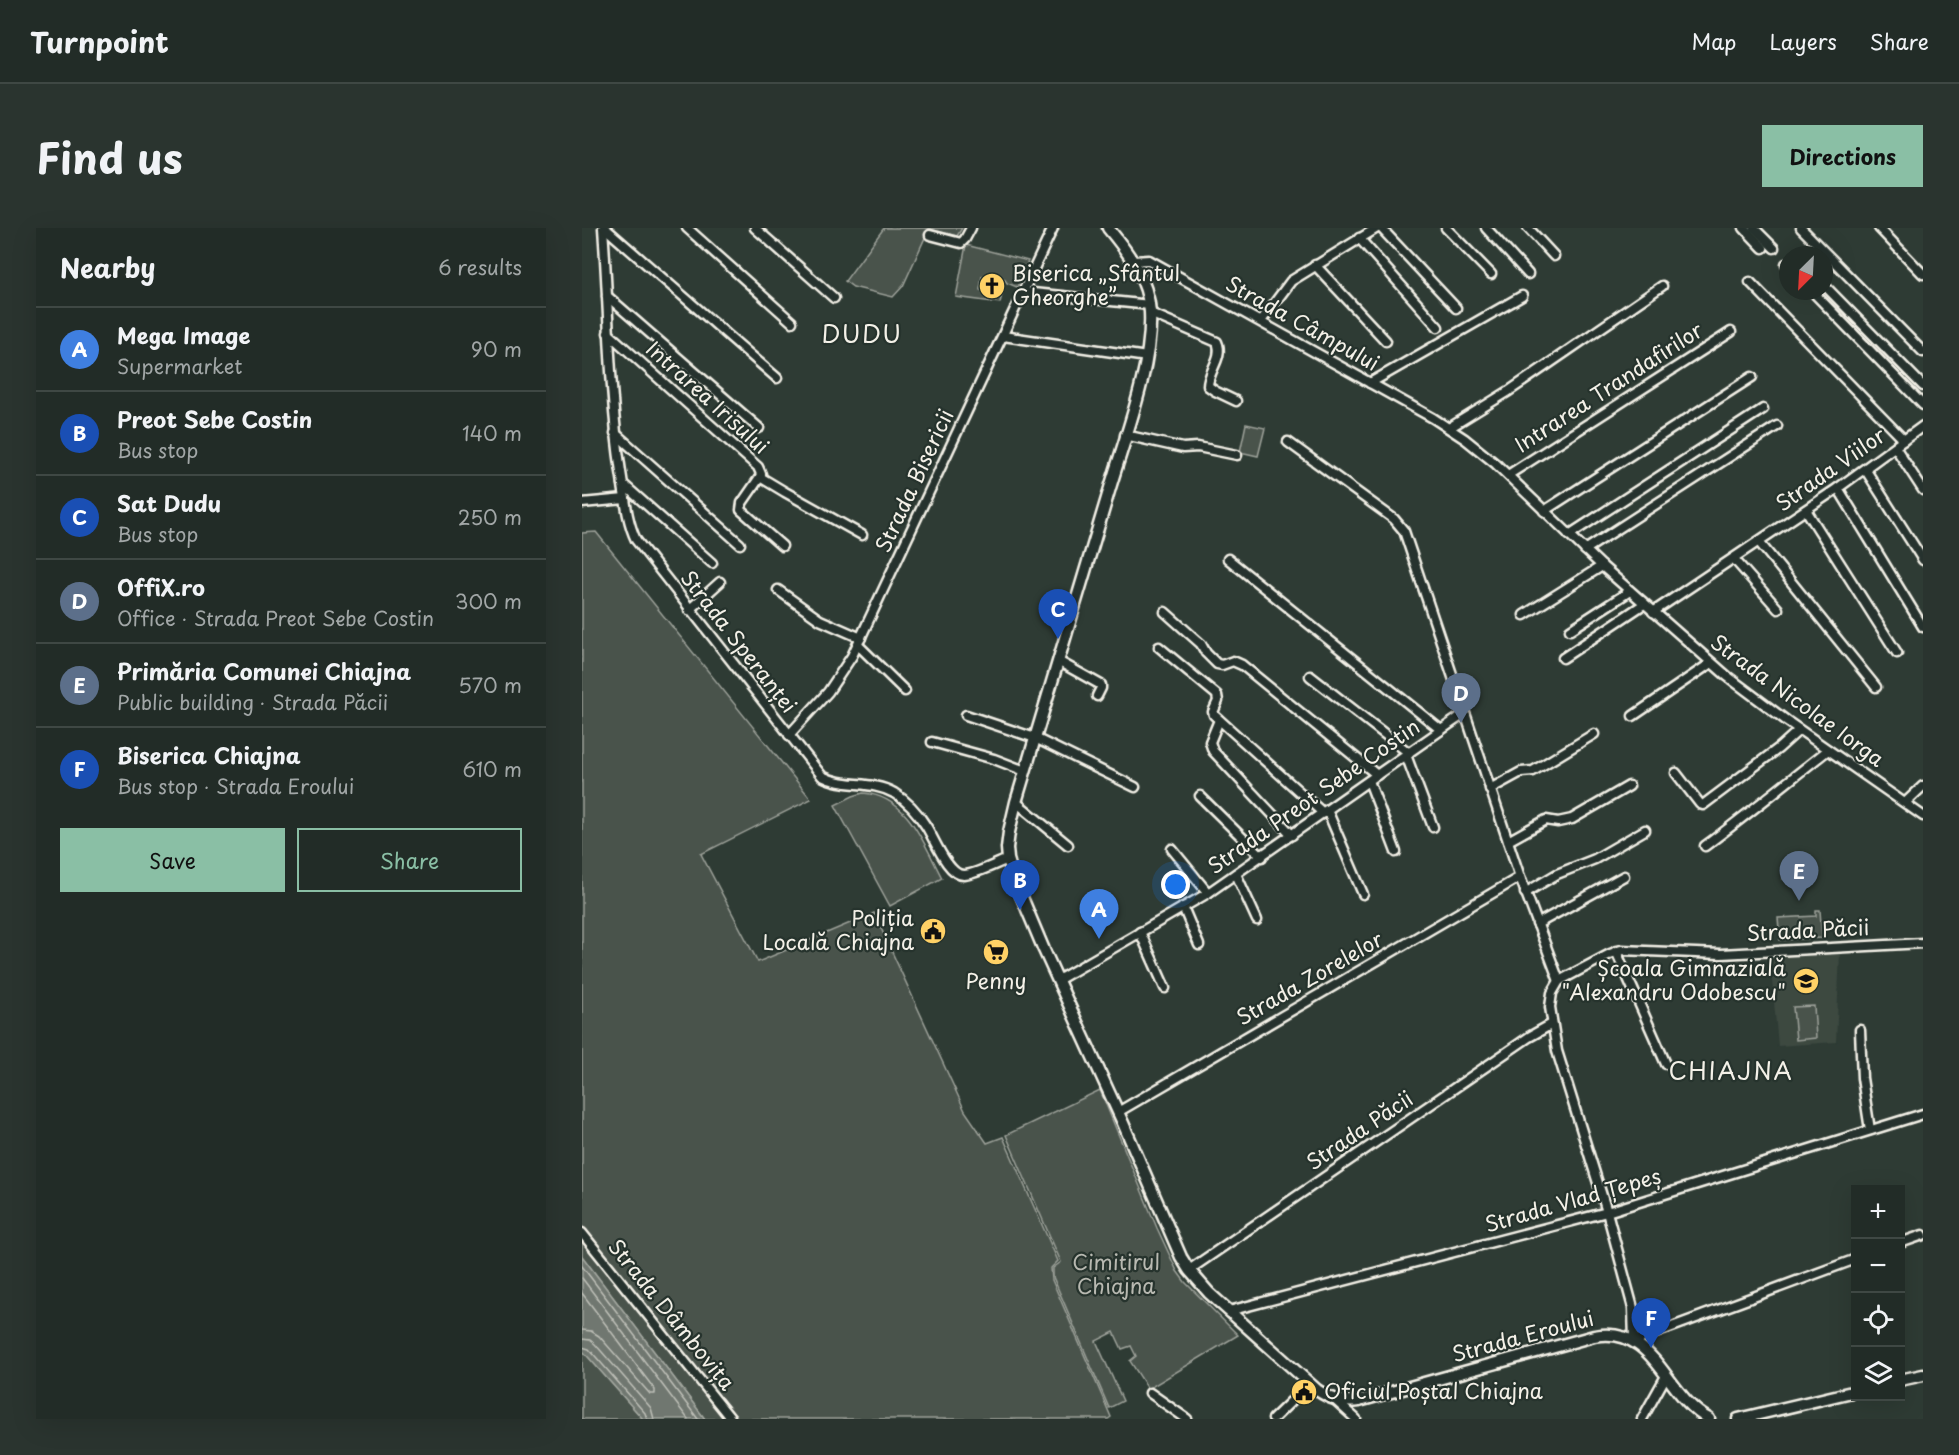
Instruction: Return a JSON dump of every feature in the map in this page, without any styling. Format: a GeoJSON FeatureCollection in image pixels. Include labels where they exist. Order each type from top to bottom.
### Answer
{"type":"FeatureCollection","features":[{"type":"Feature","properties":{"kind":"main road"},"geometry":{"type":"LineString","coordinates":[[1108,228],[1134,261],[1143,281],[1150,309],[1147,357],[1016,802],[1009,832],[1008,859],[1058,980],[1181,1257],[1189,1270],[1229,1311],[1323,1394],[1335,1400]]}},
{"type":"Feature","properties":{"kind":"main road","name":"Strada Eroului"},"geometry":{"type":"LineString","coordinates":[[1335,1400],[1350,1402],[1594,1336],[1615,1334],[1634,1341]]}},
{"type":"Feature","properties":{"kind":"main road"},"geometry":{"type":"LineString","coordinates":[[1634,1341],[1642,1347],[1694,1407],[1709,1419]]}},
{"type":"Feature","properties":{"kind":"main road"},"geometry":{"type":"LineString","coordinates":[[1905,1379],[1923,1375]]}},
{"type":"Feature","properties":{"kind":"main road"},"geometry":{"type":"LineString","coordinates":[[1738,1419],[1851,1392]]}},
{"type":"Feature","properties":{"kind":"street","name":"Strada Speranței"},"geometry":{"type":"LineString","coordinates":[[604,228],[615,433],[625,499],[636,540],[818,773],[837,782],[877,786],[892,792],[906,802],[926,826],[948,865],[958,874],[967,875],[1008,859]]}},
{"type":"Feature","properties":{"kind":"street","name":"Strada Speranței"},"geometry":{"type":"LineString","coordinates":[[604,228],[777,378]]}},
{"type":"Feature","properties":{"kind":"street"},"geometry":{"type":"LineString","coordinates":[[687,228],[792,322]]}},
{"type":"Feature","properties":{"kind":"street"},"geometry":{"type":"LineString","coordinates":[[754,228],[834,298]]}},
{"type":"Feature","properties":{"kind":"street"},"geometry":{"type":"LineString","coordinates":[[930,235],[961,243],[971,228]]}},
{"type":"Feature","properties":{"kind":"street","name":"Strada Bisericii"},"geometry":{"type":"LineString","coordinates":[[789,735],[828,692],[860,642],[1053,228]]}},
{"type":"Feature","properties":{"kind":"street"},"geometry":{"type":"LineString","coordinates":[[1261,321],[1286,285],[1377,228]]}},
{"type":"Feature","properties":{"kind":"street"},"geometry":{"type":"LineString","coordinates":[[1382,228],[1456,308]]}},
{"type":"Feature","properties":{"kind":"street"},"geometry":{"type":"LineString","coordinates":[[1446,228],[1491,274]]}},
{"type":"Feature","properties":{"kind":"street"},"geometry":{"type":"LineString","coordinates":[[1486,228],[1528,274]]}},
{"type":"Feature","properties":{"kind":"street"},"geometry":{"type":"LineString","coordinates":[[1528,228],[1554,256]]}},
{"type":"Feature","properties":{"kind":"street"},"geometry":{"type":"LineString","coordinates":[[1744,228],[1763,248]]}},
{"type":"Feature","properties":{"kind":"street"},"geometry":{"type":"LineString","coordinates":[[1754,228],[1774,248]]}},
{"type":"Feature","properties":{"kind":"street"},"geometry":{"type":"LineString","coordinates":[[1801,228],[1923,352]]}},
{"type":"Feature","properties":{"kind":"street"},"geometry":{"type":"LineString","coordinates":[[1879,228],[1923,274]]}},
{"type":"Feature","properties":{"kind":"street"},"geometry":{"type":"LineString","coordinates":[[1359,238],[1438,327]]}},
{"type":"Feature","properties":{"kind":"street","name":"Strada Câmpului"},"geometry":{"type":"LineString","coordinates":[[1134,261],[1149,261],[1261,321],[1449,428],[1508,475],[1653,612]]}},
{"type":"Feature","properties":{"kind":"street"},"geometry":{"type":"LineString","coordinates":[[1315,265],[1386,341]]}},
{"type":"Feature","properties":{"kind":"street"},"geometry":{"type":"LineString","coordinates":[[1750,282],[1904,440]]}},
{"type":"Feature","properties":{"kind":"street"},"geometry":{"type":"LineString","coordinates":[[1449,428],[1509,391],[1662,286]]}},
{"type":"Feature","properties":{"kind":"street"},"geometry":{"type":"LineString","coordinates":[[1023,292],[1150,309],[1217,342],[1219,352],[1209,377],[1208,386],[1236,401]]}},
{"type":"Feature","properties":{"kind":"street"},"geometry":{"type":"LineString","coordinates":[[1833,294],[1923,386]]}},
{"type":"Feature","properties":{"kind":"street"},"geometry":{"type":"LineString","coordinates":[[607,296],[759,428]]}},
{"type":"Feature","properties":{"kind":"street"},"geometry":{"type":"LineString","coordinates":[[1370,383],[1522,296]]}},
{"type":"Feature","properties":{"kind":"street"},"geometry":{"type":"LineString","coordinates":[[1821,300],[1923,405]]}},
{"type":"Feature","properties":{"kind":"street","name":"Intrarea Trandafirilor"},"geometry":{"type":"LineString","coordinates":[[1508,475],[1731,332]]}},
{"type":"Feature","properties":{"kind":"street","name":"Intrarea Irisului"},"geometry":{"type":"LineString","coordinates":[[609,333],[758,467],[760,477],[744,499],[741,510],[782,546]]}},
{"type":"Feature","properties":{"kind":"street"},"geometry":{"type":"LineString","coordinates":[[1003,336],[1147,357]]}},
{"type":"Feature","properties":{"kind":"street"},"geometry":{"type":"LineString","coordinates":[[1544,511],[1752,377]]}},
{"type":"Feature","properties":{"kind":"street"},"geometry":{"type":"LineString","coordinates":[[1569,535],[1763,409]]}},
{"type":"Feature","properties":{"kind":"street"},"geometry":{"type":"LineString","coordinates":[[1585,550],[1777,426]]}},
{"type":"Feature","properties":{"kind":"street","name":"Strada Viilor"},"geometry":{"type":"LineString","coordinates":[[1653,612],[1838,488],[1923,426]]}},
{"type":"Feature","properties":{"kind":"street"},"geometry":{"type":"LineString","coordinates":[[615,433],[740,544]]}},
{"type":"Feature","properties":{"kind":"street"},"geometry":{"type":"LineString","coordinates":[[1125,435],[1183,448],[1198,447],[1237,455]]}},
{"type":"Feature","properties":{"kind":"street"},"geometry":{"type":"LineString","coordinates":[[1288,442],[1394,519],[1404,531],[1520,877],[1559,981],[1553,989],[1551,999],[1552,1024],[1560,1064],[1607,1212],[1633,1308],[1634,1341],[1851,1261]]}},
{"type":"Feature","properties":{"kind":"street"},"geometry":{"type":"LineString","coordinates":[[1895,447],[1923,490]]}},
{"type":"Feature","properties":{"kind":"street"},"geometry":{"type":"LineString","coordinates":[[1865,469],[1923,560]]}},
{"type":"Feature","properties":{"kind":"street"},"geometry":{"type":"LineString","coordinates":[[760,477],[862,534]]}},
{"type":"Feature","properties":{"kind":"street"},"geometry":{"type":"LineString","coordinates":[[623,484],[712,563]]}},
{"type":"Feature","properties":{"kind":"street"},"geometry":{"type":"LineString","coordinates":[[1838,488],[1923,627]]}},
{"type":"Feature","properties":{"kind":"street"},"geometry":{"type":"LineString","coordinates":[[582,503],[625,499]]}},
{"type":"Feature","properties":{"kind":"street"},"geometry":{"type":"LineString","coordinates":[[1806,510],[1897,652]]}},
{"type":"Feature","properties":{"kind":"street"},"geometry":{"type":"LineString","coordinates":[[1759,542],[1876,687]]}},
{"type":"Feature","properties":{"kind":"street"},"geometry":{"type":"LineString","coordinates":[[1228,559],[1441,730]]}},
{"type":"Feature","properties":{"kind":"street"},"geometry":{"type":"LineString","coordinates":[[1734,559],[1778,609]]}},
{"type":"Feature","properties":{"kind":"street"},"geometry":{"type":"LineString","coordinates":[[1524,615],[1602,566]]}},
{"type":"Feature","properties":{"kind":"street"},"geometry":{"type":"LineString","coordinates":[[689,610],[720,582]]}},
{"type":"Feature","properties":{"kind":"street"},"geometry":{"type":"LineString","coordinates":[[777,590],[820,620],[860,642],[904,691]]}},
{"type":"Feature","properties":{"kind":"street"},"geometry":{"type":"LineString","coordinates":[[1570,630],[1630,591]]}},
{"type":"Feature","properties":{"kind":"street"},"geometry":{"type":"LineString","coordinates":[[1563,658],[1644,604]]}},
{"type":"Feature","properties":{"kind":"street"},"geometry":{"type":"LineString","coordinates":[[1165,612],[1201,644],[1217,664],[1222,665],[1233,661],[1242,665],[1373,778],[1396,852]]}},
{"type":"Feature","properties":{"kind":"street","name":"Strada Nicolae Iorga"},"geometry":{"type":"LineString","coordinates":[[1653,612],[1756,699],[1923,816]]}},
{"type":"Feature","properties":{"kind":"street"},"geometry":{"type":"LineString","coordinates":[[1159,647],[1217,695],[1218,701],[1213,711],[1219,720],[1325,811],[1363,894]]}},
{"type":"Feature","properties":{"kind":"street"},"geometry":{"type":"LineString","coordinates":[[1058,661],[1101,686],[1097,696]]}},
{"type":"Feature","properties":{"kind":"street"},"geometry":{"type":"LineString","coordinates":[[1633,716],[1711,663]]}},
{"type":"Feature","properties":{"kind":"street"},"geometry":{"type":"LineString","coordinates":[[1310,676],[1407,754],[1433,827]]}},
{"type":"Feature","properties":{"kind":"street","name":"Strada Preot Sebe Costin"},"geometry":{"type":"LineString","coordinates":[[1058,980],[1208,892],[1262,857],[1464,714]]}},
{"type":"Feature","properties":{"kind":"street"},"geometry":{"type":"LineString","coordinates":[[966,715],[1035,738],[1135,787]]}},
{"type":"Feature","properties":{"kind":"street"},"geometry":{"type":"LineString","coordinates":[[1219,720],[1210,742],[1213,751],[1292,835]]}},
{"type":"Feature","properties":{"kind":"street"},"geometry":{"type":"LineString","coordinates":[[1676,773],[1703,805],[1799,730]]}},
{"type":"Feature","properties":{"kind":"street"},"geometry":{"type":"LineString","coordinates":[[1490,789],[1521,771],[1533,771],[1594,734]]}},
{"type":"Feature","properties":{"kind":"street"},"geometry":{"type":"LineString","coordinates":[[932,742],[987,757],[1025,771]]}},
{"type":"Feature","properties":{"kind":"street"},"geometry":{"type":"LineString","coordinates":[[1705,846],[1769,799],[1779,788],[1828,750]]}},
{"type":"Feature","properties":{"kind":"street"},"geometry":{"type":"LineString","coordinates":[[1508,841],[1546,820],[1558,822],[1572,819],[1629,786]]}},
{"type":"Feature","properties":{"kind":"street"},"geometry":{"type":"LineString","coordinates":[[1906,802],[1923,786]]}},
{"type":"Feature","properties":{"kind":"street"},"geometry":{"type":"LineString","coordinates":[[1200,796],[1262,857]]}},
{"type":"Feature","properties":{"kind":"street"},"geometry":{"type":"LineString","coordinates":[[1016,802],[1068,845]]}},
{"type":"Feature","properties":{"kind":"street"},"geometry":{"type":"LineString","coordinates":[[1526,893],[1557,874],[1595,859],[1644,830]]}},
{"type":"Feature","properties":{"kind":"street"},"geometry":{"type":"LineString","coordinates":[[1172,849],[1208,892]]}},
{"type":"Feature","properties":{"kind":"street"},"geometry":{"type":"LineString","coordinates":[[1236,874],[1257,920]]}},
{"type":"Feature","properties":{"kind":"street"},"geometry":{"type":"LineString","coordinates":[[1538,924],[1624,876]]}},
{"type":"Feature","properties":{"kind":"street","name":"Strada Zorelelor"},"geometry":{"type":"LineString","coordinates":[[1118,1112],[1520,877]]}},
{"type":"Feature","properties":{"kind":"street"},"geometry":{"type":"LineString","coordinates":[[1183,907],[1199,945]]}},
{"type":"Feature","properties":{"kind":"street"},"geometry":{"type":"LineString","coordinates":[[1140,932],[1165,988]]}},
{"type":"Feature","properties":{"kind":"street","name":"Strada Păcii"},"geometry":{"type":"LineString","coordinates":[[1559,981],[1616,951],[1721,954],[1923,943]]}},
{"type":"Feature","properties":{"kind":"street"},"geometry":{"type":"LineString","coordinates":[[1616,951],[1666,1064]]}},
{"type":"Feature","properties":{"kind":"street","name":"Strada Păcii"},"geometry":{"type":"LineString","coordinates":[[1189,1270],[1519,1044],[1552,1024]]}},
{"type":"Feature","properties":{"kind":"street"},"geometry":{"type":"LineString","coordinates":[[1860,1030],[1862,1078],[1870,1130]]}},
{"type":"Feature","properties":{"kind":"street","name":"Strada Vlad Țepeș"},"geometry":{"type":"LineString","coordinates":[[1229,1311],[1607,1212],[1923,1114]]}},
{"type":"Feature","properties":{"kind":"street","name":"Strada Dâmbovița"},"geometry":{"type":"LineString","coordinates":[[582,1233],[731,1419]]}},
{"type":"Feature","properties":{"kind":"street"},"geometry":{"type":"LineString","coordinates":[[1905,1241],[1923,1234]]}},
{"type":"Feature","properties":{"kind":"street"},"geometry":{"type":"LineString","coordinates":[[1642,1419],[1666,1376]]}},
{"type":"Feature","properties":{"kind":"street"},"geometry":{"type":"LineString","coordinates":[[1273,1419],[1310,1383]]}},
{"type":"Feature","properties":{"kind":"street"},"geometry":{"type":"LineString","coordinates":[[1150,1393],[1186,1419]]}},
{"type":"Feature","properties":{"kind":"street"},"geometry":{"type":"LineString","coordinates":[[1335,1400],[1356,1419]]}},
{"type":"Feature","properties":{"kind":"shaded area","name":"Școala Gimnazială \"Alexandru Odobescu\""},"geometry":{"type":"Polygon","coordinates":[[[1840,953],[1836,1042],[1778,1046],[1770,958],[1840,953]]]}},
{"type":"Feature","properties":{"kind":"green space"},"geometry":{"type":"Polygon","coordinates":[[[884,228],[962,228],[957,236],[929,229],[903,286],[893,297],[853,287],[845,281],[884,228]]]}},
{"type":"Feature","properties":{"kind":"green space"},"geometry":{"type":"Polygon","coordinates":[[[966,245],[1028,261],[1017,287],[1005,280],[982,276],[980,290],[1002,294],[1000,303],[956,297],[966,245]]]}},
{"type":"Feature","properties":{"kind":"green space"},"geometry":{"type":"Polygon","coordinates":[[[1246,424],[1265,428],[1258,456],[1240,452],[1246,424]]]}},
{"type":"Feature","properties":{"kind":"green space"},"geometry":{"type":"Polygon","coordinates":[[[596,532],[811,799],[701,854],[758,962],[874,913],[965,1111],[987,1143],[1003,1137],[1058,1261],[1051,1268],[1052,1280],[1111,1417],[1108,1419],[705,1419],[582,1256],[582,533],[596,532]]]}},
{"type":"Feature","properties":{"kind":"green space"},"geometry":{"type":"Polygon","coordinates":[[[863,793],[879,796],[903,812],[921,837],[942,878],[890,906],[835,805],[863,793]]]}},
{"type":"Feature","properties":{"kind":"green space"},"geometry":{"type":"Polygon","coordinates":[[[1800,858],[1807,860],[1813,871],[1809,877],[1783,879],[1785,869],[1800,858]]]}},
{"type":"Feature","properties":{"kind":"green space"},"geometry":{"type":"Polygon","coordinates":[[[1816,910],[1820,910],[1822,938],[1780,940],[1778,918],[1816,916],[1816,910]]]}},
{"type":"Feature","properties":{"kind":"green space"},"geometry":{"type":"Polygon","coordinates":[[[1814,1006],[1816,1038],[1796,1040],[1793,1007],[1814,1006]]]}},
{"type":"Feature","properties":{"kind":"green space","name":"Cimitirul Chiajna"},"geometry":{"type":"Polygon","coordinates":[[[1100,1090],[1177,1271],[1238,1335],[1148,1389],[1130,1361],[1136,1356],[1131,1346],[1122,1349],[1114,1332],[1096,1341],[1123,1401],[1109,1408],[1053,1277],[1053,1268],[1061,1262],[1006,1135],[1100,1090]]]}},
{"type":"Feature","properties":{"kind":"green space"},"geometry":{"type":"Polygon","coordinates":[[[582,1350],[643,1419],[582,1419],[582,1350]]]}},
{"type":"Feature","properties":{"kind":"water"},"geometry":{"type":"Polygon","coordinates":[[[582,1256],[705,1419],[643,1419],[582,1350],[582,1256]]]}},
{"type":"Feature","properties":{"kind":"place","name":"Biserica „Sfântul Gheorghe”"},"geometry":{"type":"Point","coordinates":[992,286]}},
{"type":"Feature","properties":{"kind":"place","name":"Sat Dudu"},"geometry":{"type":"Point","coordinates":[1058,639]}},
{"type":"Feature","properties":{"kind":"place","name":"OffiX.ro"},"geometry":{"type":"Point","coordinates":[1461,723]}},
{"type":"Feature","properties":{"kind":"place","name":"Primăria Comunei Chiajna"},"geometry":{"type":"Point","coordinates":[1799,901]}},
{"type":"Feature","properties":{"kind":"place","name":"Preot Sebe Costin"},"geometry":{"type":"Point","coordinates":[1020,910]}},
{"type":"Feature","properties":{"kind":"place","name":"Poliția Locală Chiajna"},"geometry":{"type":"Point","coordinates":[933,931]}},
{"type":"Feature","properties":{"kind":"place","name":"Mega Image"},"geometry":{"type":"Point","coordinates":[1099,939]}},
{"type":"Feature","properties":{"kind":"place","name":"Penny"},"geometry":{"type":"Point","coordinates":[996,952]}},
{"type":"Feature","properties":{"kind":"place","name":"Școala Gimnazială \"Alexandru Odobescu\""},"geometry":{"type":"Point","coordinates":[1806,981]}},
{"type":"Feature","properties":{"kind":"place","name":"Biserica Chiajna"},"geometry":{"type":"Point","coordinates":[1651,1348]}},
{"type":"Feature","properties":{"kind":"place","name":"Oficiul Poștal Chiajna"},"geometry":{"type":"Point","coordinates":[1304,1392]}},
{"type":"Feature","properties":{"kind":"district","name":"DUDU"},"geometry":{"type":"Point","coordinates":[862,335]}},
{"type":"Feature","properties":{"kind":"district","name":"CHIAJNA"},"geometry":{"type":"Point","coordinates":[1731,1072]}}]}
